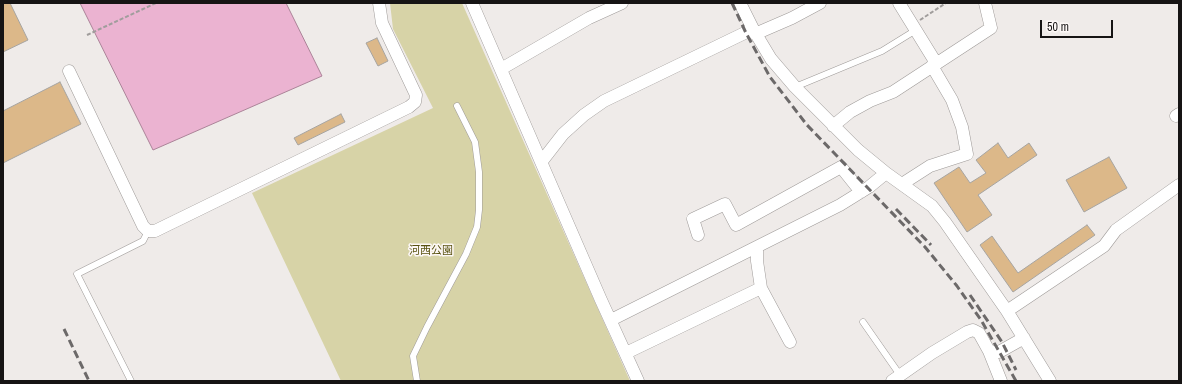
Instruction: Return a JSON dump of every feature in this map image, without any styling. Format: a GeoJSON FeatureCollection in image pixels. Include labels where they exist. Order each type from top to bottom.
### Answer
{"type":"FeatureCollection","features":[{"type":"Feature","properties":{"kind":"street"},"geometry":{"type":"LineString","coordinates":[[69,71],[143,226],[148,231],[155,231],[408,107],[415,102],[416,95],[382,23],[378,3]]}},
{"type":"Feature","properties":{"kind":"street"},"geometry":{"type":"LineString","coordinates":[[472,3],[638,381]]}},
{"type":"Feature","properties":{"kind":"street"},"geometry":{"type":"LineString","coordinates":[[501,68],[590,18],[622,3]]}},
{"type":"Feature","properties":{"kind":"street"},"geometry":{"type":"LineString","coordinates":[[740,3],[754,32],[771,59],[795,86],[858,150],[886,173],[932,206],[945,222],[1007,311],[1050,381]]}},
{"type":"Feature","properties":{"kind":"street"},"geometry":{"type":"LineString","coordinates":[[542,161],[563,134],[584,115],[604,101],[754,32],[792,18],[820,3]]}},
{"type":"Feature","properties":{"kind":"street"},"geometry":{"type":"LineString","coordinates":[[899,3],[915,27],[952,100],[962,127],[968,154],[930,166],[902,184]]}},
{"type":"Feature","properties":{"kind":"street"},"geometry":{"type":"LineString","coordinates":[[833,126],[850,112],[870,101],[893,92],[991,28],[985,3]]}},
{"type":"Feature","properties":{"kind":"street"},"geometry":{"type":"LineString","coordinates":[[698,235],[693,219],[718,207],[725,204],[736,225],[840,167],[861,192]]}},
{"type":"Feature","properties":{"kind":"street"},"geometry":{"type":"LineString","coordinates":[[611,320],[840,205],[869,187],[886,173]]}},
{"type":"Feature","properties":{"kind":"street"},"geometry":{"type":"LineString","coordinates":[[1007,311],[1104,246],[1116,230],[1179,184]]}},
{"type":"Feature","properties":{"kind":"street"},"geometry":{"type":"LineString","coordinates":[[757,246],[757,261],[761,288],[790,342]]}},
{"type":"Feature","properties":{"kind":"street"},"geometry":{"type":"LineString","coordinates":[[626,353],[761,288]]}},
{"type":"Feature","properties":{"kind":"street"},"geometry":{"type":"LineString","coordinates":[[896,378],[932,354],[973,330],[979,333],[1001,381]]}},
{"type":"Feature","properties":{"kind":"street"},"geometry":{"type":"LineString","coordinates":[[989,352],[999,352],[1024,338]]}},
{"type":"Feature","properties":{"kind":"lane"},"geometry":{"type":"LineString","coordinates":[[795,86],[882,50],[915,27]]}},
{"type":"Feature","properties":{"kind":"lane"},"geometry":{"type":"LineString","coordinates":[[416,381],[414,356],[427,327],[466,254],[477,227],[479,210],[479,172],[475,142],[457,106]]}},
{"type":"Feature","properties":{"kind":"lane"},"geometry":{"type":"LineString","coordinates":[[131,381],[77,274],[143,241],[148,231]]}},
{"type":"Feature","properties":{"kind":"lane"},"geometry":{"type":"LineString","coordinates":[[863,322],[896,378]]}},
{"type":"Feature","properties":{"kind":"path"},"geometry":{"type":"LineString","coordinates":[[87,35],[156,3]]}},
{"type":"Feature","properties":{"kind":"path"},"geometry":{"type":"LineString","coordinates":[[915,27],[946,3]]}},
{"type":"Feature","properties":{"kind":"green space","name":"河西公園"},"geometry":{"type":"Polygon","coordinates":[[[390,3],[462,3],[630,381],[341,381],[252,193],[433,108],[393,29],[390,3]]]}},
{"type":"Feature","properties":{"kind":"shaded area"},"geometry":{"type":"Polygon","coordinates":[[[80,3],[286,3],[322,76],[153,150],[80,3]]]}},
{"type":"Feature","properties":{"kind":"building"},"geometry":{"type":"Polygon","coordinates":[[[3,3],[10,3],[28,40],[3,52],[3,3]]]}},
{"type":"Feature","properties":{"kind":"building"},"geometry":{"type":"Polygon","coordinates":[[[377,38],[388,61],[378,66],[366,43],[377,38]]]}},
{"type":"Feature","properties":{"kind":"building"},"geometry":{"type":"Polygon","coordinates":[[[60,82],[81,124],[3,163],[3,111],[60,82]]]}},
{"type":"Feature","properties":{"kind":"building"},"geometry":{"type":"Polygon","coordinates":[[[341,114],[345,122],[298,145],[294,138],[341,114]]]}},
{"type":"Feature","properties":{"kind":"building"},"geometry":{"type":"Polygon","coordinates":[[[998,143],[1008,158],[1029,143],[1037,155],[978,195],[992,215],[967,232],[934,183],[959,167],[970,183],[986,173],[976,160],[998,143]]]}},
{"type":"Feature","properties":{"kind":"building"},"geometry":{"type":"Polygon","coordinates":[[[1109,157],[1127,188],[1084,212],[1066,180],[1109,157]]]}},
{"type":"Feature","properties":{"kind":"building"},"geometry":{"type":"Polygon","coordinates":[[[1087,225],[1095,235],[1013,292],[980,245],[992,236],[1018,273],[1087,225]]]}},
{"type":"Feature","properties":{"kind":"railway"},"geometry":{"type":"LineString","coordinates":[[732,3],[746,33],[770,77],[807,125],[925,247],[957,286],[981,320],[1016,381]]}},
{"type":"Feature","properties":{"kind":"railway"},"geometry":{"type":"LineString","coordinates":[[896,209],[931,245]]}},
{"type":"Feature","properties":{"kind":"railway"},"geometry":{"type":"LineString","coordinates":[[970,295],[1002,342],[1016,370]]}},
{"type":"Feature","properties":{"kind":"railway"},"geometry":{"type":"LineString","coordinates":[[64,329],[89,381]]}}]}
